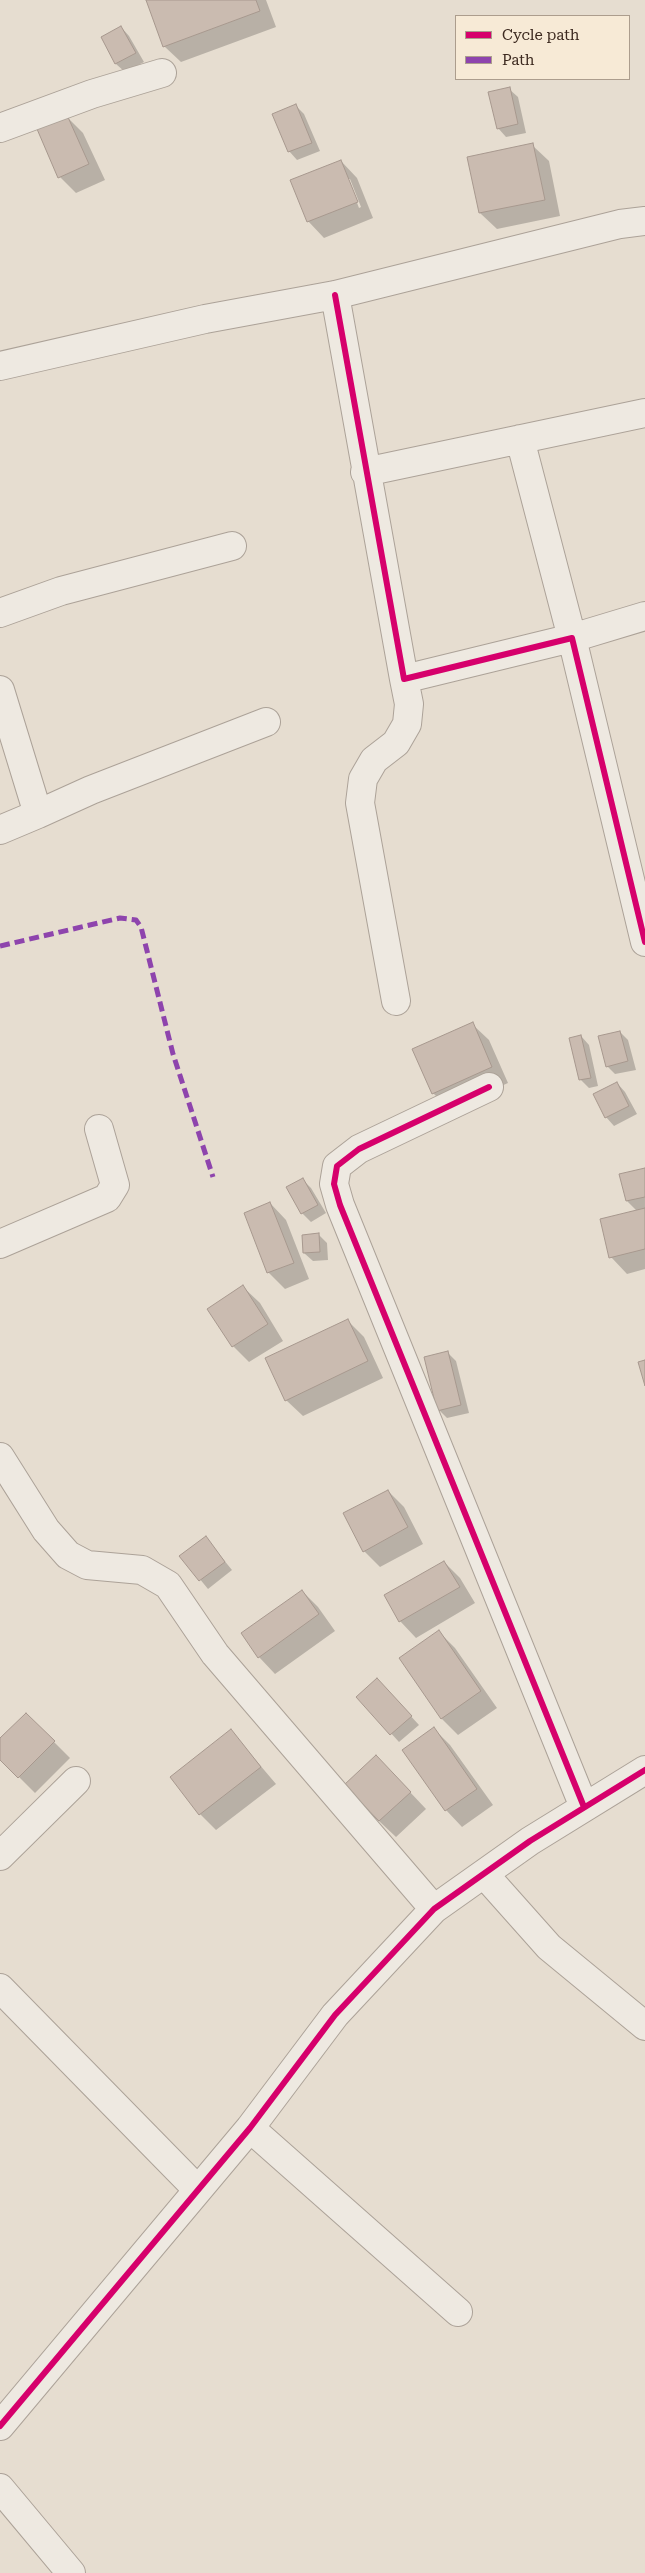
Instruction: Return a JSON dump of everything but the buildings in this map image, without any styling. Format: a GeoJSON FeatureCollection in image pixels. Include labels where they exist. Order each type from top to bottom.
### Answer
{"type":"FeatureCollection","features":[{"type":"Feature","properties":{"kind":"street"},"geometry":{"type":"LineString","coordinates":[[0,128],[92,94],[162,73]]}},
{"type":"Feature","properties":{"kind":"street"},"geometry":{"type":"LineString","coordinates":[[0,366],[205,320],[335,295],[620,224],[645,221]]}},
{"type":"Feature","properties":{"kind":"street"},"geometry":{"type":"LineString","coordinates":[[335,295],[365,472],[410,704],[407,724],[396,743],[374,760],[363,779],[360,803],[396,1001]]}},
{"type":"Feature","properties":{"kind":"street"},"geometry":{"type":"LineString","coordinates":[[365,472],[645,413]]}},
{"type":"Feature","properties":{"kind":"street"},"geometry":{"type":"LineString","coordinates":[[520,439],[572,638],[645,942]]}},
{"type":"Feature","properties":{"kind":"street"},"geometry":{"type":"LineString","coordinates":[[0,613],[61,591],[232,546]]}},
{"type":"Feature","properties":{"kind":"street"},"geometry":{"type":"LineString","coordinates":[[404,679],[572,638],[645,616]]}},
{"type":"Feature","properties":{"kind":"street"},"geometry":{"type":"LineString","coordinates":[[0,690],[38,814]]}},
{"type":"Feature","properties":{"kind":"street"},"geometry":{"type":"LineString","coordinates":[[0,830],[91,790],[266,722]]}},
{"type":"Feature","properties":{"kind":"street"},"geometry":{"type":"LineString","coordinates":[[489,1087],[359,1149],[337,1166],[334,1184],[340,1205],[584,1807]]}},
{"type":"Feature","properties":{"kind":"street"},"geometry":{"type":"LineString","coordinates":[[0,1244],[107,1198],[116,1185],[99,1129]]}},
{"type":"Feature","properties":{"kind":"street"},"geometry":{"type":"LineString","coordinates":[[0,1457],[46,1530],[68,1555],[87,1565],[142,1570],[168,1585],[215,1654],[434,1908]]}},
{"type":"Feature","properties":{"kind":"street"},"geometry":{"type":"LineString","coordinates":[[0,2426],[250,2128],[334,2015],[434,1908],[584,1807],[645,1770]]}},
{"type":"Feature","properties":{"kind":"street"},"geometry":{"type":"LineString","coordinates":[[0,1856],[76,1780]]}},
{"type":"Feature","properties":{"kind":"street"},"geometry":{"type":"LineString","coordinates":[[484,1874],[549,1947],[645,2026]]}},
{"type":"Feature","properties":{"kind":"street"},"geometry":{"type":"LineString","coordinates":[[0,1988],[197,2189]]}},
{"type":"Feature","properties":{"kind":"street"},"geometry":{"type":"LineString","coordinates":[[250,2128],[458,2312]]}},
{"type":"Feature","properties":{"kind":"street"},"geometry":{"type":"LineString","coordinates":[[0,2488],[71,2573]]}},
{"type":"Feature","properties":{"kind":"marked path"},"geometry":{"type":"LineString","coordinates":[[0,946],[120,918],[136,920],[141,927],[173,1054],[213,1177]]}},
{"type":"Feature","properties":{"kind":"cycle path"},"geometry":{"type":"LineString","coordinates":[[335,295],[404,679],[572,638],[645,942]]}},
{"type":"Feature","properties":{"kind":"cycle path"},"geometry":{"type":"LineString","coordinates":[[489,1087],[359,1149],[337,1166],[334,1184],[340,1205],[584,1807]]}},
{"type":"Feature","properties":{"kind":"cycle path"},"geometry":{"type":"LineString","coordinates":[[0,2426],[250,2128],[335,2015],[434,1909],[530,1841],[645,1770]]}}]}
